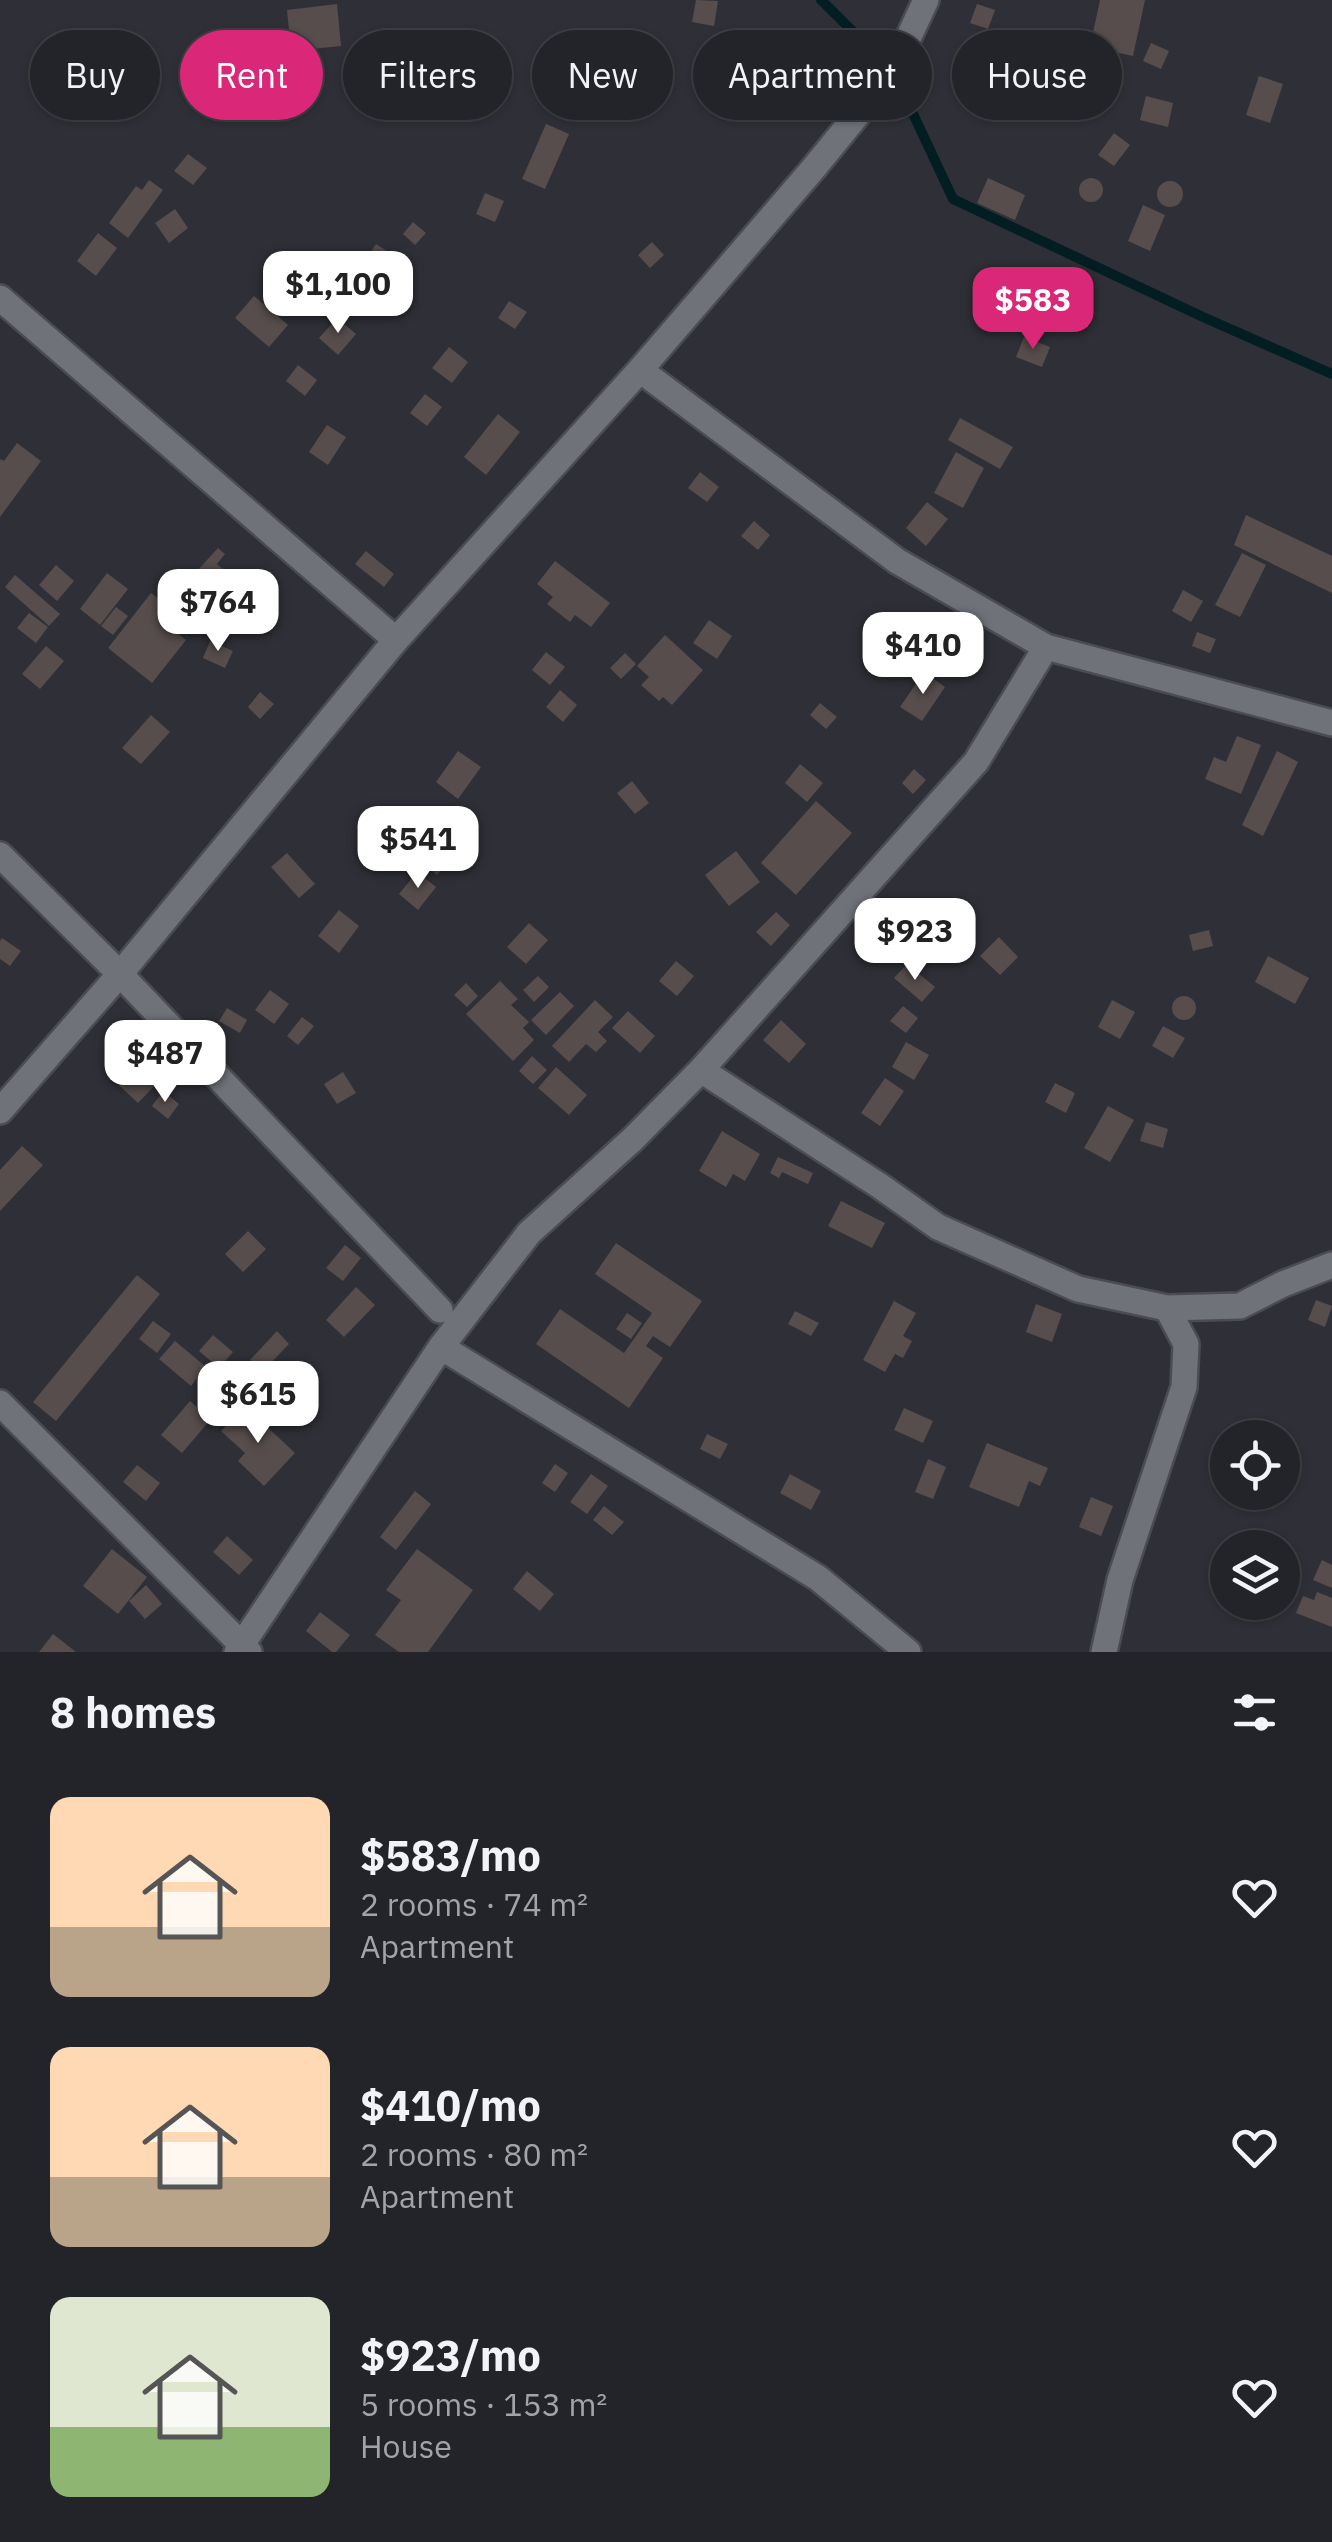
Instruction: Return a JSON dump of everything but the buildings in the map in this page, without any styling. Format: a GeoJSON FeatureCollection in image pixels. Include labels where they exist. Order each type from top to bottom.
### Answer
{"type":"FeatureCollection","features":[{"type":"Feature","properties":{"kind":"street"},"geometry":{"type":"LineString","coordinates":[[0,1111],[120,974],[396,640],[640,370],[813,170],[893,70],[926,0]]}},
{"type":"Feature","properties":{"kind":"street"},"geometry":{"type":"LineString","coordinates":[[0,298],[396,640]]}},
{"type":"Feature","properties":{"kind":"street"},"geometry":{"type":"LineString","coordinates":[[640,370],[897,560],[1046,646],[1332,723]]}},
{"type":"Feature","properties":{"kind":"street"},"geometry":{"type":"LineString","coordinates":[[0,1402],[243,1650],[441,1348],[529,1232],[633,1140],[700,1070],[976,762],[1046,646]]}},
{"type":"Feature","properties":{"kind":"street"},"geometry":{"type":"LineString","coordinates":[[0,856],[120,974],[440,1310]]}},
{"type":"Feature","properties":{"kind":"street"},"geometry":{"type":"LineString","coordinates":[[700,1070],[938,1228],[1078,1288],[1167,1308],[1240,1306],[1332,1265]]}},
{"type":"Feature","properties":{"kind":"street"},"geometry":{"type":"LineString","coordinates":[[1104,1652],[1120,1580],[1184,1387],[1186,1344],[1167,1308]]}},
{"type":"Feature","properties":{"kind":"street"},"geometry":{"type":"LineString","coordinates":[[441,1348],[818,1578],[908,1652]]}},
{"type":"Feature","properties":{"kind":"waterway"},"geometry":{"type":"LineString","coordinates":[[821,0],[893,71],[953,199],[1332,374]]}}]}
